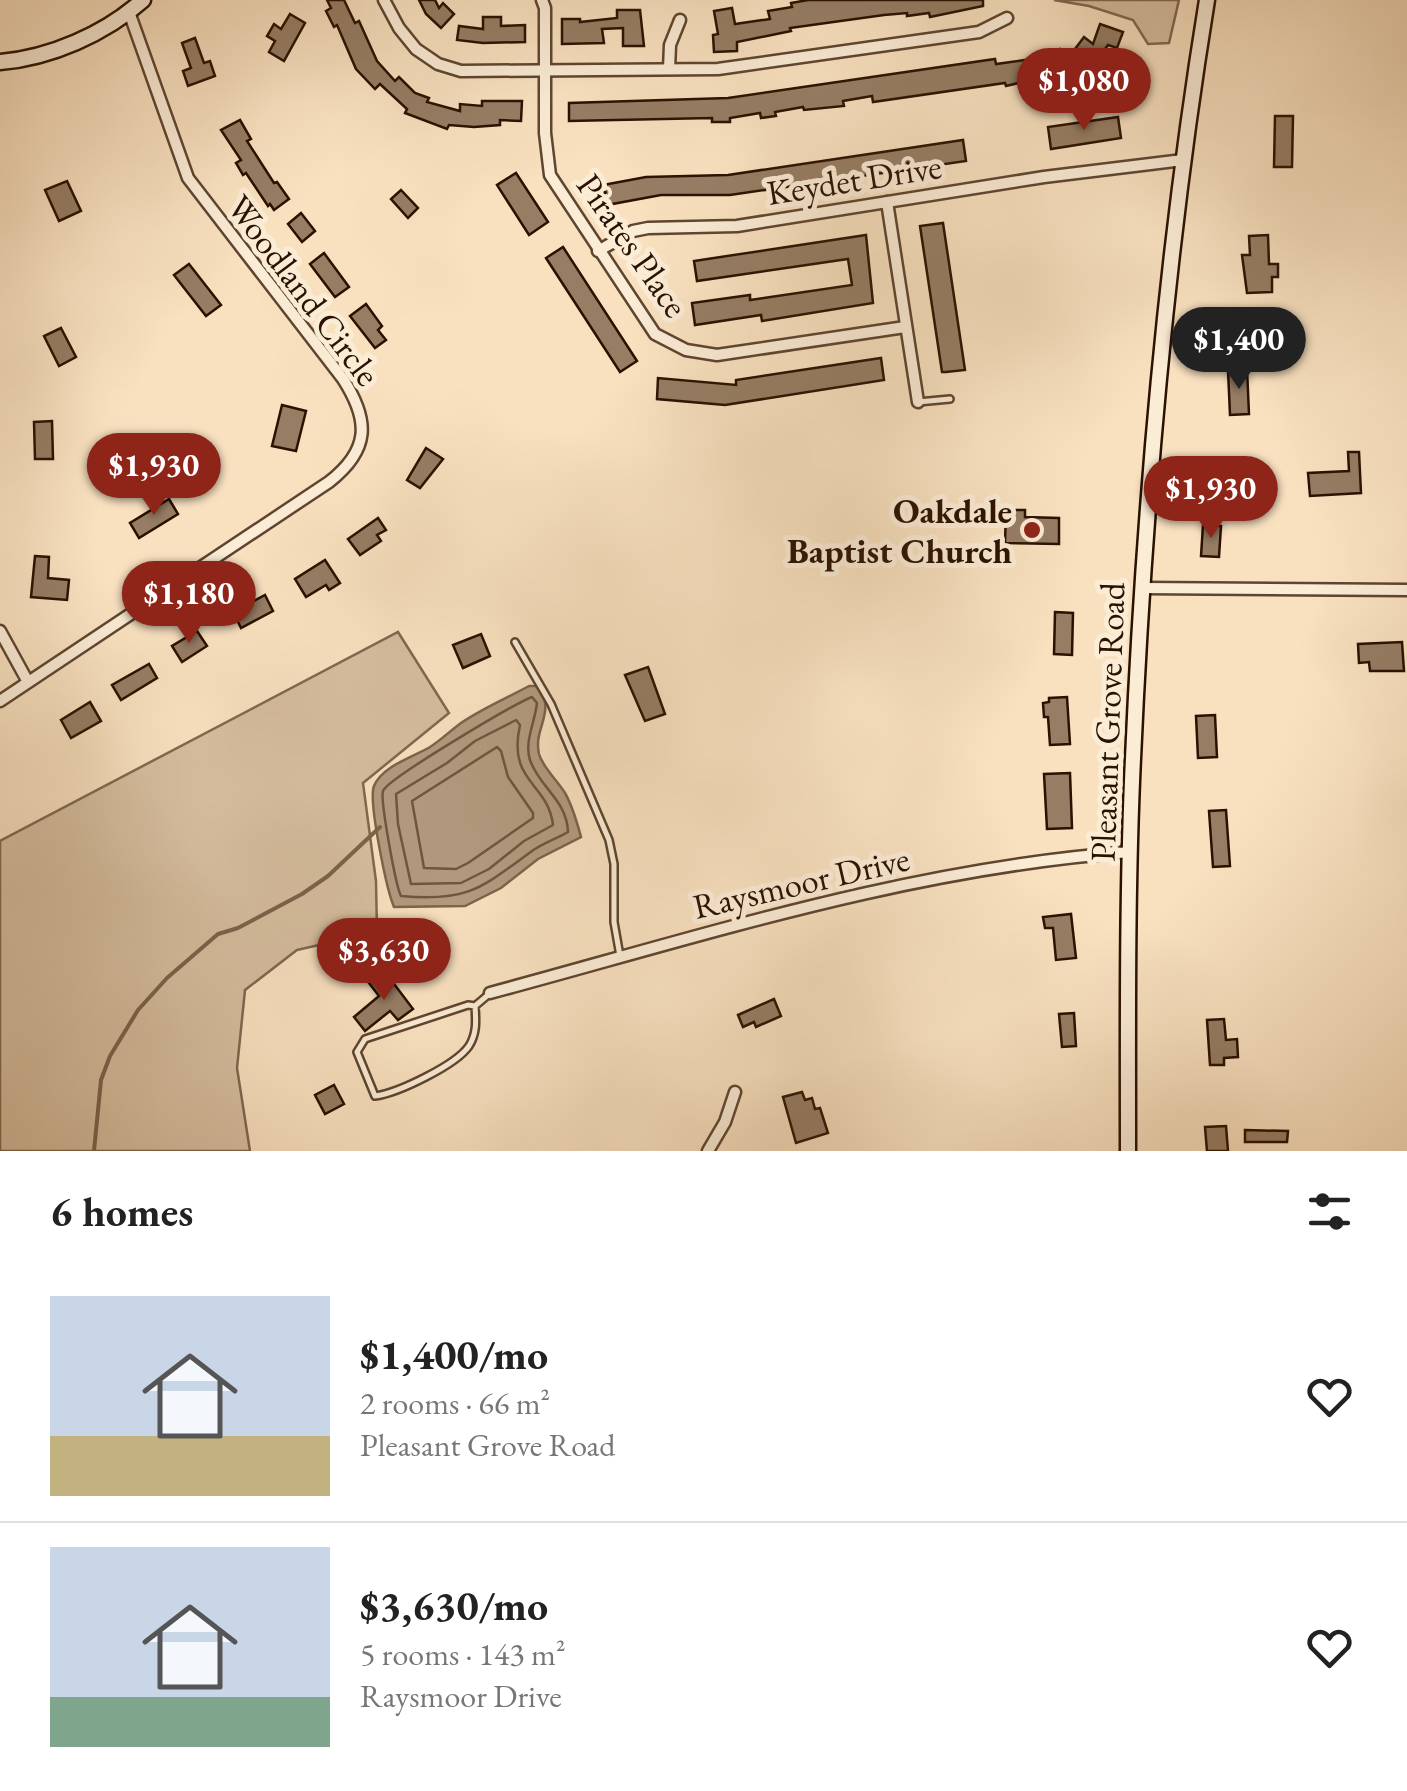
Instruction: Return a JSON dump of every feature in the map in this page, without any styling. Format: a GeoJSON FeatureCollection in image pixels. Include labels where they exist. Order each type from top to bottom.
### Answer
{"type":"FeatureCollection","features":[{"type":"Feature","properties":{"kind":"street"},"geometry":{"type":"LineString","coordinates":[[0,62],[52,52],[129,12],[143,0]]}},
{"type":"Feature","properties":{"kind":"street"},"geometry":{"type":"LineString","coordinates":[[384,0],[407,40],[438,64],[461,72],[735,67],[980,32],[1008,18]]}},
{"type":"Feature","properties":{"kind":"street","name":"Pirates Place"},"geometry":{"type":"LineString","coordinates":[[542,0],[544,133],[550,174],[655,334],[686,350],[717,355],[905,327]]}},
{"type":"Feature","properties":{"kind":"street","name":"Pleasant Grove Road"},"geometry":{"type":"LineString","coordinates":[[1128,1151],[1130,852],[1142,588],[1183,160],[1206,0]]}},
{"type":"Feature","properties":{"kind":"street","name":"Woodland Circle"},"geometry":{"type":"LineString","coordinates":[[0,701],[329,482],[352,461],[361,440],[359,410],[343,379],[188,178],[129,12]]}},
{"type":"Feature","properties":{"kind":"street"},"geometry":{"type":"LineString","coordinates":[[669,69],[674,30],[680,20]]}},
{"type":"Feature","properties":{"kind":"street","name":"Keydet Drive"},"geometry":{"type":"LineString","coordinates":[[598,251],[633,231],[648,228],[737,226],[1044,177],[1183,160]]}},
{"type":"Feature","properties":{"kind":"street"},"geometry":{"type":"LineString","coordinates":[[887,202],[918,402]]}},
{"type":"Feature","properties":{"kind":"street"},"geometry":{"type":"LineString","coordinates":[[1142,588],[1407,590]]}},
{"type":"Feature","properties":{"kind":"street"},"geometry":{"type":"LineString","coordinates":[[0,631],[28,682]]}},
{"type":"Feature","properties":{"kind":"street","name":"Raysmoor Drive"},"geometry":{"type":"LineString","coordinates":[[490,993],[806,905],[1010,867],[1130,852]]}},
{"type":"Feature","properties":{"kind":"street"},"geometry":{"type":"LineString","coordinates":[[708,1151],[726,1122],[735,1092]]}},
{"type":"Feature","properties":{"kind":"lane"},"geometry":{"type":"LineString","coordinates":[[918,402],[950,399]]}},
{"type":"Feature","properties":{"kind":"lane"},"geometry":{"type":"LineString","coordinates":[[515,642],[551,704],[609,840],[620,956]]}},
{"type":"Feature","properties":{"kind":"lane"},"geometry":{"type":"LineString","coordinates":[[475,1006],[477,1026],[468,1048],[416,1084],[375,1096],[357,1052],[365,1039],[475,1006],[490,993]]}},
{"type":"Feature","properties":{"kind":"shaded area"},"geometry":{"type":"Polygon","coordinates":[[[1054,0],[1179,0],[1169,43],[1148,44],[1133,20],[1054,0]]]}},
{"type":"Feature","properties":{"kind":"shaded area"},"geometry":{"type":"Polygon","coordinates":[[[398,632],[449,713],[363,783],[376,881],[377,932],[297,950],[245,990],[237,1068],[250,1151],[0,1151],[0,841],[398,632]]]}},
{"type":"Feature","properties":{"kind":"water"},"geometry":{"type":"Polygon","coordinates":[[[529,686],[539,686],[544,696],[539,754],[568,798],[581,837],[538,859],[501,888],[465,906],[394,907],[374,809],[374,786],[378,779],[469,718],[529,686]]]}},
{"type":"Feature","properties":{"kind":"building"},"geometry":{"type":"Polygon","coordinates":[[[327,0],[344,0],[355,23],[359,21],[377,61],[395,81],[399,77],[415,93],[429,98],[427,102],[460,111],[460,104],[482,106],[482,101],[522,101],[521,121],[500,120],[500,125],[474,127],[449,125],[447,129],[405,113],[407,109],[380,84],[375,89],[356,69],[337,25],[334,27],[326,11],[331,8],[327,0]]]}},
{"type":"Feature","properties":{"kind":"building"},"geometry":{"type":"Polygon","coordinates":[[[419,0],[435,0],[439,8],[443,3],[454,14],[441,28],[426,14],[419,0]]]}},
{"type":"Feature","properties":{"kind":"building"},"geometry":{"type":"Polygon","coordinates":[[[808,0],[983,0],[983,6],[930,17],[929,13],[907,13],[790,28],[791,31],[737,42],[737,51],[714,52],[713,35],[718,34],[714,11],[732,8],[735,24],[770,19],[768,11],[808,0]]]}},
{"type":"Feature","properties":{"kind":"building"},"geometry":{"type":"Polygon","coordinates":[[[617,10],[640,10],[644,46],[623,46],[623,28],[602,29],[604,43],[562,44],[562,19],[580,22],[617,18],[617,10]]]}},
{"type":"Feature","properties":{"kind":"building"},"geometry":{"type":"Polygon","coordinates":[[[290,14],[305,23],[284,61],[269,52],[275,41],[267,36],[274,24],[281,29],[290,14]]]}},
{"type":"Feature","properties":{"kind":"building"},"geometry":{"type":"Polygon","coordinates":[[[483,17],[501,17],[501,26],[525,25],[525,42],[457,40],[459,26],[483,29],[483,17]]]}},
{"type":"Feature","properties":{"kind":"building"},"geometry":{"type":"Polygon","coordinates":[[[1100,24],[1123,32],[1117,48],[1108,45],[1092,67],[1083,60],[1069,78],[1049,63],[1060,49],[1069,57],[1084,37],[1093,44],[1100,24]]]}},
{"type":"Feature","properties":{"kind":"building"},"geometry":{"type":"Polygon","coordinates":[[[195,38],[204,63],[210,61],[215,76],[188,86],[183,71],[191,68],[182,43],[195,38]]]}},
{"type":"Feature","properties":{"kind":"building"},"geometry":{"type":"Polygon","coordinates":[[[1040,58],[1044,77],[1006,86],[1005,83],[873,102],[872,96],[843,101],[844,106],[804,110],[803,107],[761,118],[760,113],[730,118],[730,122],[712,122],[712,118],[569,121],[569,103],[728,98],[995,59],[996,64],[1040,58]]]}},
{"type":"Feature","properties":{"kind":"building"},"geometry":{"type":"Polygon","coordinates":[[[1275,116],[1293,116],[1292,167],[1274,167],[1275,116]]]}},
{"type":"Feature","properties":{"kind":"building"},"geometry":{"type":"Polygon","coordinates":[[[1118,117],[1121,138],[1051,149],[1048,127],[1118,117]]]}},
{"type":"Feature","properties":{"kind":"building"},"geometry":{"type":"Polygon","coordinates":[[[240,120],[251,139],[247,141],[289,199],[274,210],[246,173],[243,175],[236,163],[241,160],[221,130],[240,120]]]}},
{"type":"Feature","properties":{"kind":"building"},"geometry":{"type":"Polygon","coordinates":[[[963,140],[966,161],[730,195],[661,195],[607,205],[603,185],[646,177],[728,175],[963,140]]]}},
{"type":"Feature","properties":{"kind":"building"},"geometry":{"type":"Polygon","coordinates":[[[516,173],[548,222],[529,235],[497,185],[516,173]]]}},
{"type":"Feature","properties":{"kind":"building"},"geometry":{"type":"Polygon","coordinates":[[[67,181],[81,211],[59,221],[45,190],[67,181]]]}},
{"type":"Feature","properties":{"kind":"building"},"geometry":{"type":"Polygon","coordinates":[[[401,190],[418,208],[408,218],[391,199],[401,190]]]}},
{"type":"Feature","properties":{"kind":"building"},"geometry":{"type":"Polygon","coordinates":[[[301,213],[315,231],[302,242],[288,224],[301,213]]]}},
{"type":"Feature","properties":{"kind":"building"},"geometry":{"type":"Polygon","coordinates":[[[943,223],[965,370],[946,372],[942,372],[920,226],[943,223]]]}},
{"type":"Feature","properties":{"kind":"building"},"geometry":{"type":"Polygon","coordinates":[[[866,235],[873,303],[762,321],[761,315],[695,325],[692,303],[750,295],[750,300],[852,285],[848,259],[697,281],[694,261],[866,235]]]}},
{"type":"Feature","properties":{"kind":"building"},"geometry":{"type":"Polygon","coordinates":[[[1268,235],[1269,264],[1278,264],[1278,277],[1272,277],[1272,292],[1247,293],[1242,255],[1250,255],[1249,236],[1268,235]]]}},
{"type":"Feature","properties":{"kind":"building"},"geometry":{"type":"Polygon","coordinates":[[[563,247],[637,361],[620,372],[546,258],[563,247]]]}},
{"type":"Feature","properties":{"kind":"building"},"geometry":{"type":"Polygon","coordinates":[[[324,253],[349,287],[335,297],[310,264],[324,253]]]}},
{"type":"Feature","properties":{"kind":"building"},"geometry":{"type":"Polygon","coordinates":[[[189,264],[221,305],[206,316],[174,275],[189,264]]]}},
{"type":"Feature","properties":{"kind":"building"},"geometry":{"type":"Polygon","coordinates":[[[366,304],[382,326],[378,330],[386,340],[375,348],[350,316],[366,304]]]}},
{"type":"Feature","properties":{"kind":"building"},"geometry":{"type":"Polygon","coordinates":[[[61,328],[76,357],[59,366],[44,336],[61,328]]]}},
{"type":"Feature","properties":{"kind":"building"},"geometry":{"type":"Polygon","coordinates":[[[881,358],[884,380],[725,405],[657,399],[658,378],[736,385],[736,380],[881,358]]]}},
{"type":"Feature","properties":{"kind":"building"},"geometry":{"type":"Polygon","coordinates":[[[1247,369],[1249,414],[1230,415],[1228,370],[1247,369]]]}},
{"type":"Feature","properties":{"kind":"building"},"geometry":{"type":"Polygon","coordinates":[[[282,405],[306,411],[296,451],[272,446],[282,405]]]}},
{"type":"Feature","properties":{"kind":"building"},"geometry":{"type":"Polygon","coordinates":[[[52,421],[53,459],[35,459],[34,422],[52,421]]]}},
{"type":"Feature","properties":{"kind":"building"},"geometry":{"type":"Polygon","coordinates":[[[426,448],[443,459],[420,488],[407,480],[426,448]]]}},
{"type":"Feature","properties":{"kind":"building"},"geometry":{"type":"Polygon","coordinates":[[[1348,452],[1359,452],[1361,493],[1310,496],[1308,473],[1349,471],[1348,452]]]}},
{"type":"Feature","properties":{"kind":"building"},"geometry":{"type":"Polygon","coordinates":[[[1210,467],[1228,470],[1222,501],[1204,498],[1210,467]]]}},
{"type":"Feature","properties":{"kind":"building"},"geometry":{"type":"Polygon","coordinates":[[[169,499],[178,514],[139,538],[130,523],[169,499]]]}},
{"type":"Feature","properties":{"kind":"building","name":"Oakdale Baptist Church"},"geometry":{"type":"Polygon","coordinates":[[[1006,510],[1025,510],[1025,517],[1059,518],[1059,544],[1005,543],[1006,510]]]}},
{"type":"Feature","properties":{"kind":"building"},"geometry":{"type":"Polygon","coordinates":[[[378,518],[386,530],[377,535],[381,541],[360,555],[348,539],[378,518]]]}},
{"type":"Feature","properties":{"kind":"building"},"geometry":{"type":"Polygon","coordinates":[[[1203,525],[1221,526],[1219,557],[1201,556],[1203,525]]]}},
{"type":"Feature","properties":{"kind":"building"},"geometry":{"type":"Polygon","coordinates":[[[35,556],[49,557],[48,578],[69,580],[67,600],[31,597],[35,556]]]}},
{"type":"Feature","properties":{"kind":"building"},"geometry":{"type":"Polygon","coordinates":[[[325,560],[340,583],[329,590],[326,585],[306,597],[295,579],[325,560]]]}},
{"type":"Feature","properties":{"kind":"building"},"geometry":{"type":"Polygon","coordinates":[[[265,595],[273,611],[241,628],[233,612],[265,595]]]}},
{"type":"Feature","properties":{"kind":"building"},"geometry":{"type":"Polygon","coordinates":[[[1055,612],[1073,613],[1072,655],[1054,654],[1055,612]]]}},
{"type":"Feature","properties":{"kind":"building"},"geometry":{"type":"Polygon","coordinates":[[[197,631],[207,646],[182,662],[172,646],[197,631]]]}},
{"type":"Feature","properties":{"kind":"building"},"geometry":{"type":"Polygon","coordinates":[[[481,634],[490,656],[463,668],[453,645],[481,634]]]}},
{"type":"Feature","properties":{"kind":"building"},"geometry":{"type":"Polygon","coordinates":[[[1402,642],[1404,671],[1370,671],[1369,662],[1359,663],[1358,644],[1402,642]]]}},
{"type":"Feature","properties":{"kind":"building"},"geometry":{"type":"Polygon","coordinates":[[[149,664],[157,678],[121,700],[112,685],[149,664]]]}},
{"type":"Feature","properties":{"kind":"building"},"geometry":{"type":"Polygon","coordinates":[[[648,667],[665,714],[645,721],[625,675],[648,667]]]}},
{"type":"Feature","properties":{"kind":"building"},"geometry":{"type":"Polygon","coordinates":[[[1067,697],[1070,744],[1050,745],[1043,703],[1049,702],[1049,698],[1067,697]]]}},
{"type":"Feature","properties":{"kind":"building"},"geometry":{"type":"Polygon","coordinates":[[[90,702],[101,721],[71,738],[61,720],[90,702]]]}},
{"type":"Feature","properties":{"kind":"building"},"geometry":{"type":"Polygon","coordinates":[[[1215,715],[1217,757],[1198,758],[1196,716],[1215,715]]]}},
{"type":"Feature","properties":{"kind":"building"},"geometry":{"type":"Polygon","coordinates":[[[1070,773],[1072,828],[1047,829],[1044,774],[1070,773]]]}},
{"type":"Feature","properties":{"kind":"building"},"geometry":{"type":"Polygon","coordinates":[[[1226,810],[1230,866],[1213,867],[1209,811],[1226,810]]]}},
{"type":"Feature","properties":{"kind":"building"},"geometry":{"type":"Polygon","coordinates":[[[1071,914],[1076,958],[1056,960],[1053,928],[1045,928],[1043,917],[1071,914]]]}},
{"type":"Feature","properties":{"kind":"building"},"geometry":{"type":"Polygon","coordinates":[[[385,972],[413,1009],[398,1020],[390,1011],[365,1031],[354,1017],[379,996],[369,983],[385,972]]]}},
{"type":"Feature","properties":{"kind":"building"},"geometry":{"type":"Polygon","coordinates":[[[774,999],[781,1016],[756,1027],[754,1022],[743,1027],[738,1015],[774,999]]]}},
{"type":"Feature","properties":{"kind":"building"},"geometry":{"type":"Polygon","coordinates":[[[1074,1013],[1076,1046],[1062,1047],[1059,1014],[1074,1013]]]}},
{"type":"Feature","properties":{"kind":"building"},"geometry":{"type":"Polygon","coordinates":[[[1224,1019],[1226,1040],[1237,1039],[1238,1057],[1224,1058],[1224,1065],[1210,1065],[1207,1020],[1224,1019]]]}},
{"type":"Feature","properties":{"kind":"building"},"geometry":{"type":"Polygon","coordinates":[[[334,1085],[344,1104],[325,1114],[315,1095],[334,1085]]]}},
{"type":"Feature","properties":{"kind":"building"},"geometry":{"type":"Polygon","coordinates":[[[802,1092],[805,1100],[812,1098],[815,1109],[820,1108],[828,1133],[796,1143],[783,1097],[802,1092]]]}},
{"type":"Feature","properties":{"kind":"building"},"geometry":{"type":"Polygon","coordinates":[[[1226,1126],[1228,1151],[1207,1151],[1205,1127],[1226,1126]]]}},
{"type":"Feature","properties":{"kind":"building"},"geometry":{"type":"Polygon","coordinates":[[[1245,1130],[1288,1131],[1287,1142],[1245,1142],[1245,1130]]]}},
{"type":"Feature","properties":{"kind":"waterway"},"geometry":{"type":"LineString","coordinates":[[94,1151],[101,1080],[110,1056],[138,1010],[167,978],[218,934],[238,928],[302,894],[328,876],[380,827]]}},
{"type":"Feature","properties":{"kind":"place","name":"Oakdale Baptist Church"},"geometry":{"type":"Point","coordinates":[1032,530]}}]}
